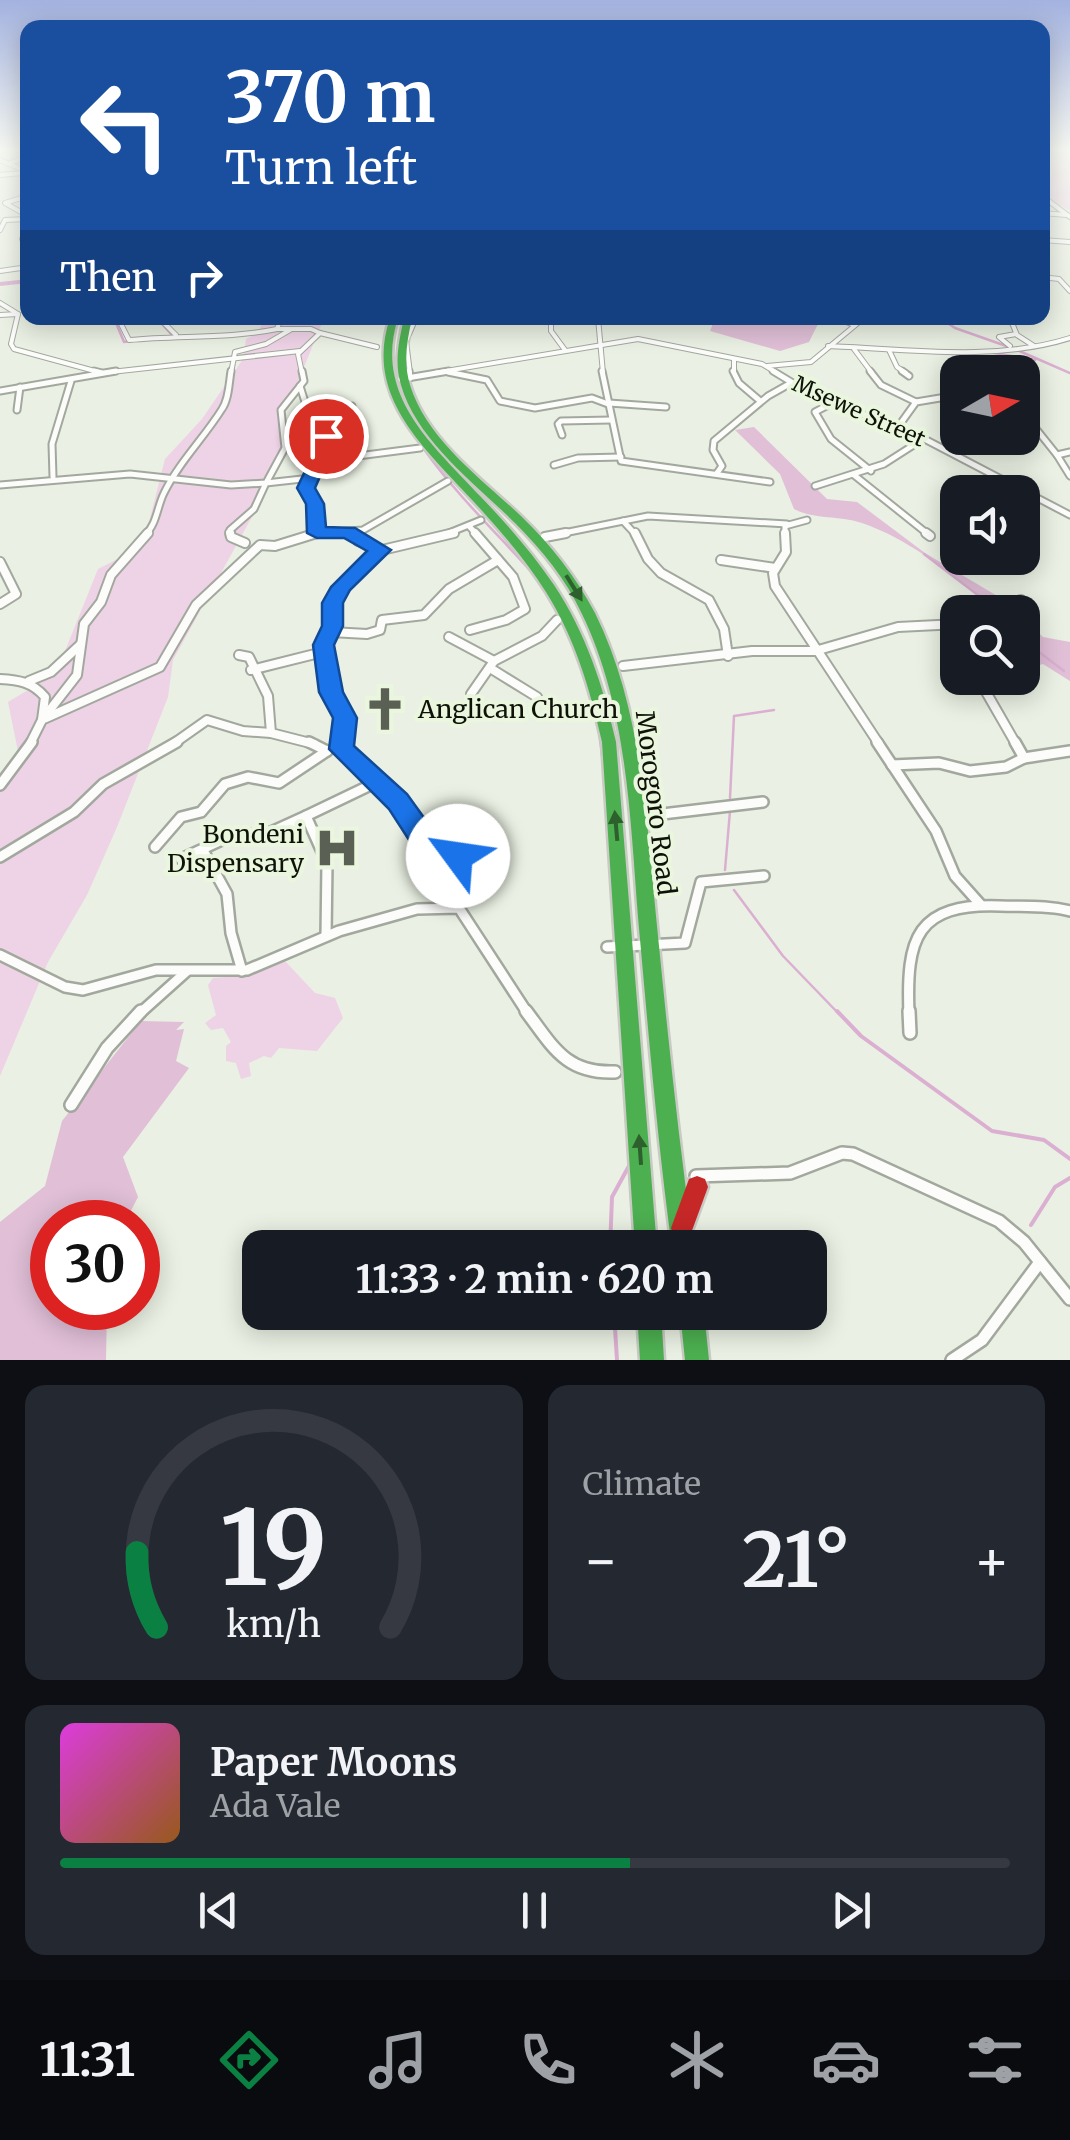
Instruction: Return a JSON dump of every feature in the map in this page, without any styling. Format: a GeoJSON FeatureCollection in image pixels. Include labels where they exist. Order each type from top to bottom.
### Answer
{"type":"FeatureCollection","features":[{"type":"Feature","properties":{"kind":"highway","name":"Morogoro Road"},"geometry":{"type":"LineString","coordinates":[[391,325],[386,362],[395,398],[413,427],[488,510],[557,596],[581,640],[598,691],[609,742],[645,1230]]}},
{"type":"Feature","properties":{"kind":"highway"},"geometry":{"type":"LineString","coordinates":[[406,325],[399,347],[406,379]]}},
{"type":"Feature","properties":{"kind":"highway","name":"Morogoro Road"},"geometry":{"type":"LineString","coordinates":[[406,379],[421,418],[568,576],[610,664],[626,720],[680,1230]]}},
{"type":"Feature","properties":{"kind":"highway"},"geometry":{"type":"LineString","coordinates":[[590,710],[598,691]]}},
{"type":"Feature","properties":{"kind":"highway"},"geometry":{"type":"LineString","coordinates":[[680,1230],[697,1182]]}},
{"type":"Feature","properties":{"kind":"highway"},"geometry":{"type":"LineString","coordinates":[[650,1330],[652,1360]]}},
{"type":"Feature","properties":{"kind":"highway"},"geometry":{"type":"LineString","coordinates":[[694,1330],[697,1360]]}},
{"type":"Feature","properties":{"kind":"street"},"geometry":{"type":"LineString","coordinates":[[0,230],[5,220],[20,217]]}},
{"type":"Feature","properties":{"kind":"street"},"geometry":{"type":"LineString","coordinates":[[0,302],[18,314]]}},
{"type":"Feature","properties":{"kind":"street"},"geometry":{"type":"LineString","coordinates":[[0,315],[18,314]]}},
{"type":"Feature","properties":{"kind":"street"},"geometry":{"type":"LineString","coordinates":[[11,347],[18,314]]}},
{"type":"Feature","properties":{"kind":"street"},"geometry":{"type":"LineString","coordinates":[[121,325],[126,340],[176,335],[236,337],[277,329],[311,329],[377,346]]}},
{"type":"Feature","properties":{"kind":"street"},"geometry":{"type":"LineString","coordinates":[[166,325],[176,335]]}},
{"type":"Feature","properties":{"kind":"street"},"geometry":{"type":"LineString","coordinates":[[277,329],[278,325]]}},
{"type":"Feature","properties":{"kind":"street"},"geometry":{"type":"LineString","coordinates":[[406,379],[406,341],[413,325]]}},
{"type":"Feature","properties":{"kind":"street"},"geometry":{"type":"LineString","coordinates":[[551,325],[565,350]]}},
{"type":"Feature","properties":{"kind":"street"},"geometry":{"type":"LineString","coordinates":[[599,325],[603,379],[621,461],[770,482]]}},
{"type":"Feature","properties":{"kind":"street"},"geometry":{"type":"LineString","coordinates":[[766,366],[806,364],[854,325]]}},
{"type":"Feature","properties":{"kind":"street"},"geometry":{"type":"LineString","coordinates":[[1013,325],[1016,334]]}},
{"type":"Feature","properties":{"kind":"street"},"geometry":{"type":"LineString","coordinates":[[0,784],[77,674],[84,624],[101,602],[111,575],[152,528],[165,490],[189,449],[228,400],[237,350],[261,346],[290,330]]}},
{"type":"Feature","properties":{"kind":"street"},"geometry":{"type":"LineString","coordinates":[[0,389],[71,381],[150,365],[236,360],[300,351],[320,333]]}},
{"type":"Feature","properties":{"kind":"street"},"geometry":{"type":"LineString","coordinates":[[1014,348],[998,339],[1004,334],[1016,334],[1040,348]]}},
{"type":"Feature","properties":{"kind":"street"},"geometry":{"type":"LineString","coordinates":[[828,346],[890,350],[1040,348],[1070,338]]}},
{"type":"Feature","properties":{"kind":"street","name":"Msewe Street"},"geometry":{"type":"LineString","coordinates":[[406,379],[638,339],[766,366],[832,404],[923,438],[1070,515]]}},
{"type":"Feature","properties":{"kind":"street"},"geometry":{"type":"LineString","coordinates":[[0,348],[11,347],[104,374]]}},
{"type":"Feature","properties":{"kind":"street"},"geometry":{"type":"LineString","coordinates":[[854,349],[881,386],[916,402],[940,398]]}},
{"type":"Feature","properties":{"kind":"street"},"geometry":{"type":"LineString","coordinates":[[890,350],[896,367],[909,376]]}},
{"type":"Feature","properties":{"kind":"street"},"geometry":{"type":"LineString","coordinates":[[245,544],[230,537],[230,530],[254,510],[285,448],[278,417],[288,395],[304,377],[300,351]]}},
{"type":"Feature","properties":{"kind":"street"},"geometry":{"type":"LineString","coordinates":[[734,359],[732,372],[736,380],[758,400]]}},
{"type":"Feature","properties":{"kind":"street"},"geometry":{"type":"LineString","coordinates":[[444,372],[487,380],[500,401],[518,406],[539,407],[592,398],[609,404],[666,407]]}},
{"type":"Feature","properties":{"kind":"street"},"geometry":{"type":"LineString","coordinates":[[53,477],[51,452],[71,381]]}},
{"type":"Feature","properties":{"kind":"street"},"geometry":{"type":"LineString","coordinates":[[717,473],[722,466],[714,441],[736,427],[758,400],[791,383]]}},
{"type":"Feature","properties":{"kind":"street"},"geometry":{"type":"LineString","coordinates":[[300,386],[310,418],[318,421],[328,438],[306,488],[315,504],[317,533]]}},
{"type":"Feature","properties":{"kind":"street"},"geometry":{"type":"LineString","coordinates":[[17,387],[18,410]]}},
{"type":"Feature","properties":{"kind":"street"},"geometry":{"type":"LineString","coordinates":[[898,427],[916,402]]}},
{"type":"Feature","properties":{"kind":"street"},"geometry":{"type":"LineString","coordinates":[[832,404],[814,412],[818,422],[836,446],[871,471]]}},
{"type":"Feature","properties":{"kind":"street"},"geometry":{"type":"LineString","coordinates":[[318,421],[352,406]]}},
{"type":"Feature","properties":{"kind":"street"},"geometry":{"type":"LineString","coordinates":[[562,435],[558,424],[561,421],[611,420]]}},
{"type":"Feature","properties":{"kind":"street"},"geometry":{"type":"LineString","coordinates":[[1040,434],[1070,476]]}},
{"type":"Feature","properties":{"kind":"street"},"geometry":{"type":"LineString","coordinates":[[815,486],[871,471],[906,455],[923,438]]}},
{"type":"Feature","properties":{"kind":"street"},"geometry":{"type":"LineString","coordinates":[[320,461],[420,448]]}},
{"type":"Feature","properties":{"kind":"street"},"geometry":{"type":"LineString","coordinates":[[1057,455],[1070,452]]}},
{"type":"Feature","properties":{"kind":"street"},"geometry":{"type":"LineString","coordinates":[[554,465],[578,458],[621,457]]}},
{"type":"Feature","properties":{"kind":"street"},"geometry":{"type":"LineString","coordinates":[[854,475],[930,536]]}},
{"type":"Feature","properties":{"kind":"street"},"geometry":{"type":"LineString","coordinates":[[0,485],[53,477],[176,476],[247,488],[312,478]]}},
{"type":"Feature","properties":{"kind":"street"},"geometry":{"type":"LineString","coordinates":[[42,720],[160,667],[170,658],[198,602],[260,545],[276,546],[317,533],[369,527],[402,504],[448,481]]}},
{"type":"Feature","properties":{"kind":"street"},"geometry":{"type":"LineString","coordinates":[[544,537],[658,516],[786,524],[808,520]]}},
{"type":"Feature","properties":{"kind":"street"},"geometry":{"type":"LineString","coordinates":[[342,749],[345,718],[331,692],[323,652],[333,603],[341,587],[364,562],[382,550],[481,520]]}},
{"type":"Feature","properties":{"kind":"street"},"geometry":{"type":"LineString","coordinates":[[623,521],[634,528],[651,563],[710,600],[724,628],[728,656]]}},
{"type":"Feature","properties":{"kind":"street"},"geometry":{"type":"LineString","coordinates":[[786,524],[786,552],[775,568],[778,592],[936,831],[955,876],[980,904]]}},
{"type":"Feature","properties":{"kind":"street"},"geometry":{"type":"LineString","coordinates":[[469,526],[517,584],[525,610],[470,630]]}},
{"type":"Feature","properties":{"kind":"street"},"geometry":{"type":"LineString","coordinates":[[349,532],[382,550]]}},
{"type":"Feature","properties":{"kind":"street"},"geometry":{"type":"LineString","coordinates":[[330,632],[343,630],[360,636],[380,630],[382,620],[424,616],[449,589],[498,560]]}},
{"type":"Feature","properties":{"kind":"street"},"geometry":{"type":"LineString","coordinates":[[720,560],[775,568]]}},
{"type":"Feature","properties":{"kind":"street"},"geometry":{"type":"LineString","coordinates":[[0,562],[16,594],[0,604]]}},
{"type":"Feature","properties":{"kind":"street"},"geometry":{"type":"LineString","coordinates":[[471,694],[492,664],[542,636],[558,620]]}},
{"type":"Feature","properties":{"kind":"street"},"geometry":{"type":"LineString","coordinates":[[623,666],[752,651],[815,651],[898,627],[940,625]]}},
{"type":"Feature","properties":{"kind":"street"},"geometry":{"type":"LineString","coordinates":[[449,637],[537,697]]}},
{"type":"Feature","properties":{"kind":"street"},"geometry":{"type":"LineString","coordinates":[[0,678],[29,681],[51,672],[81,644]]}},
{"type":"Feature","properties":{"kind":"street"},"geometry":{"type":"LineString","coordinates":[[250,670],[323,652]]}},
{"type":"Feature","properties":{"kind":"street"},"geometry":{"type":"LineString","coordinates":[[239,656],[249,657],[250,670],[264,686],[271,710],[271,733]]}},
{"type":"Feature","properties":{"kind":"street"},"geometry":{"type":"LineString","coordinates":[[29,681],[45,696],[42,720]]}},
{"type":"Feature","properties":{"kind":"street"},"geometry":{"type":"LineString","coordinates":[[988,695],[1024,758]]}},
{"type":"Feature","properties":{"kind":"street"},"geometry":{"type":"LineString","coordinates":[[0,857],[74,812],[103,784],[208,720],[243,731],[297,737],[327,751]]}},
{"type":"Feature","properties":{"kind":"street"},"geometry":{"type":"LineString","coordinates":[[155,848],[181,816],[200,812],[226,784],[248,777],[279,784],[327,751],[342,749],[398,801],[417,831],[442,849],[453,851],[468,869],[459,908],[501,980],[561,1054],[581,1071],[614,1072]]}},
{"type":"Feature","properties":{"kind":"street"},"geometry":{"type":"LineString","coordinates":[[892,765],[940,762],[970,771],[1006,767],[1024,758],[1070,751]]}},
{"type":"Feature","properties":{"kind":"street"},"geometry":{"type":"LineString","coordinates":[[181,859],[237,833],[262,836],[325,810],[379,781]]}},
{"type":"Feature","properties":{"kind":"street"},"geometry":{"type":"LineString","coordinates":[[654,815],[764,802]]}},
{"type":"Feature","properties":{"kind":"street"},"geometry":{"type":"LineString","coordinates":[[306,816],[327,863],[326,936]]}},
{"type":"Feature","properties":{"kind":"street"},"geometry":{"type":"LineString","coordinates":[[199,852],[205,854],[227,894],[231,933],[242,970]]}},
{"type":"Feature","properties":{"kind":"street"},"geometry":{"type":"LineString","coordinates":[[607,947],[687,941],[701,882],[764,876]]}},
{"type":"Feature","properties":{"kind":"street"},"geometry":{"type":"LineString","coordinates":[[910,1033],[912,940],[921,923],[944,908],[980,904],[1070,911]]}},
{"type":"Feature","properties":{"kind":"street"},"geometry":{"type":"LineString","coordinates":[[0,955],[76,990],[156,970],[242,970],[326,936],[417,909],[459,908]]}},
{"type":"Feature","properties":{"kind":"street"},"geometry":{"type":"LineString","coordinates":[[71,1105],[91,1067],[118,1034],[187,971]]}},
{"type":"Feature","properties":{"kind":"street"},"geometry":{"type":"LineString","coordinates":[[697,1182],[740,1172],[790,1173],[828,1158],[853,1154],[1000,1221],[1070,1298]]}},
{"type":"Feature","properties":{"kind":"street"},"geometry":{"type":"LineString","coordinates":[[952,1360],[982,1340],[1040,1262]]}},
{"type":"Feature","properties":{"kind":"shaded area"},"geometry":{"type":"Polygon","coordinates":[[[261,325],[321,325],[286,411],[285,426],[291,446],[173,660],[168,697],[117,827],[87,895],[48,962],[0,1076],[0,791],[21,766],[8,702],[50,677],[61,661],[98,569],[143,546],[165,459],[202,419],[243,359],[246,339],[258,333],[261,325]]]}},
{"type":"Feature","properties":{"kind":"shaded area"},"geometry":{"type":"Polygon","coordinates":[[[712,325],[818,325],[809,342],[780,351],[710,331],[712,325]]]}},
{"type":"Feature","properties":{"kind":"shaded area"},"geometry":{"type":"Polygon","coordinates":[[[754,427],[827,499],[857,502],[940,562],[940,567],[878,529],[794,509],[780,474],[735,430],[754,427]]]}},
{"type":"Feature","properties":{"kind":"shaded area"},"geometry":{"type":"Polygon","coordinates":[[[951,575],[962,575],[996,595],[979,595],[951,575]]]}},
{"type":"Feature","properties":{"kind":"shaded area"},"geometry":{"type":"Polygon","coordinates":[[[1040,634],[1070,642],[1070,681],[1040,665],[1040,634]]]}},
{"type":"Feature","properties":{"kind":"shaded area"},"geometry":{"type":"Polygon","coordinates":[[[284,960],[315,993],[335,998],[343,1018],[317,1051],[279,1048],[271,1058],[264,1056],[249,1063],[251,1076],[241,1079],[236,1063],[226,1061],[226,1046],[231,1042],[223,1028],[211,1030],[205,1023],[216,1015],[208,985],[213,978],[252,975],[284,960]]]}},
{"type":"Feature","properties":{"kind":"shaded area"},"geometry":{"type":"Polygon","coordinates":[[[141,1021],[184,1022],[176,1030],[184,1029],[176,1061],[189,1068],[123,1157],[136,1200],[30,1200],[30,1330],[107,1330],[106,1360],[0,1360],[0,1222],[45,1186],[62,1121],[141,1021]]]}},
{"type":"Feature","properties":{"kind":"waterway"},"geometry":{"type":"LineString","coordinates":[[0,284],[20,282]]}},
{"type":"Feature","properties":{"kind":"waterway"},"geometry":{"type":"LineString","coordinates":[[117,325],[124,342],[130,341]]}},
{"type":"Feature","properties":{"kind":"waterway"},"geometry":{"type":"LineString","coordinates":[[163,325],[171,334]]}},
{"type":"Feature","properties":{"kind":"waterway"},"geometry":{"type":"LineString","coordinates":[[389,325],[384,356],[392,389],[406,421],[449,482],[548,591]]}},
{"type":"Feature","properties":{"kind":"waterway"},"geometry":{"type":"LineString","coordinates":[[950,325],[1009,347]]}},
{"type":"Feature","properties":{"kind":"waterway"},"geometry":{"type":"LineString","coordinates":[[1017,350],[1070,373]]}},
{"type":"Feature","properties":{"kind":"waterway"},"geometry":{"type":"LineString","coordinates":[[994,353],[1006,355]]}},
{"type":"Feature","properties":{"kind":"waterway"},"geometry":{"type":"LineString","coordinates":[[924,554],[978,595]]}},
{"type":"Feature","properties":{"kind":"waterway"},"geometry":{"type":"LineString","coordinates":[[569,629],[593,702]]}},
{"type":"Feature","properties":{"kind":"waterway"},"geometry":{"type":"LineString","coordinates":[[1040,653],[1064,671]]}},
{"type":"Feature","properties":{"kind":"waterway"},"geometry":{"type":"LineString","coordinates":[[730,798],[734,716],[774,710]]}},
{"type":"Feature","properties":{"kind":"waterway"},"geometry":{"type":"LineString","coordinates":[[598,724],[604,771]]}},
{"type":"Feature","properties":{"kind":"waterway"},"geometry":{"type":"LineString","coordinates":[[725,870],[730,811]]}},
{"type":"Feature","properties":{"kind":"waterway"},"geometry":{"type":"LineString","coordinates":[[734,890],[783,956],[839,1014]]}},
{"type":"Feature","properties":{"kind":"waterway"},"geometry":{"type":"LineString","coordinates":[[837,1011],[861,1036],[992,1131],[1044,1140],[1070,1159]]}},
{"type":"Feature","properties":{"kind":"waterway"},"geometry":{"type":"LineString","coordinates":[[611,1230],[612,1197],[630,1164]]}},
{"type":"Feature","properties":{"kind":"waterway"},"geometry":{"type":"LineString","coordinates":[[1031,1225],[1055,1187],[1070,1178]]}},
{"type":"Feature","properties":{"kind":"waterway"},"geometry":{"type":"LineString","coordinates":[[615,1330],[617,1360]]}},
{"type":"Feature","properties":{"kind":"traffic: fast"},"geometry":{"type":"LineString","coordinates":[[392,325],[387,343],[388,368],[405,415],[510,535],[550,588],[580,644],[601,707],[609,742],[645,1230]]}},
{"type":"Feature","properties":{"kind":"traffic: fast"},"geometry":{"type":"LineString","coordinates":[[407,325],[401,353],[405,385],[420,416],[441,444],[542,544],[565,573],[595,627],[617,692],[635,792],[681,1230]]}},
{"type":"Feature","properties":{"kind":"traffic: fast"},"geometry":{"type":"LineString","coordinates":[[650,1330],[652,1360]]}},
{"type":"Feature","properties":{"kind":"traffic: fast"},"geometry":{"type":"LineString","coordinates":[[694,1330],[697,1360]]}},
{"type":"Feature","properties":{"kind":"traffic: jam"},"geometry":{"type":"LineString","coordinates":[[682,1228],[697,1187]]}},
{"type":"Feature","properties":{"kind":"place","name":"Anglican Church"},"geometry":{"type":"Point","coordinates":[385,709]}},
{"type":"Feature","properties":{"kind":"place","name":"Bondeni Dispensary"},"geometry":{"type":"Point","coordinates":[337,848]}},
{"type":"Feature","properties":{"kind":"route"},"geometry":{"type":"LineString","coordinates":[[326,436],[327,442],[306,488],[309,500],[315,504],[317,533],[349,532],[365,545],[382,550],[364,562],[341,587],[333,603],[332,626],[324,645],[331,692],[345,718],[342,749],[398,801],[420,834],[458,856]]}}]}
